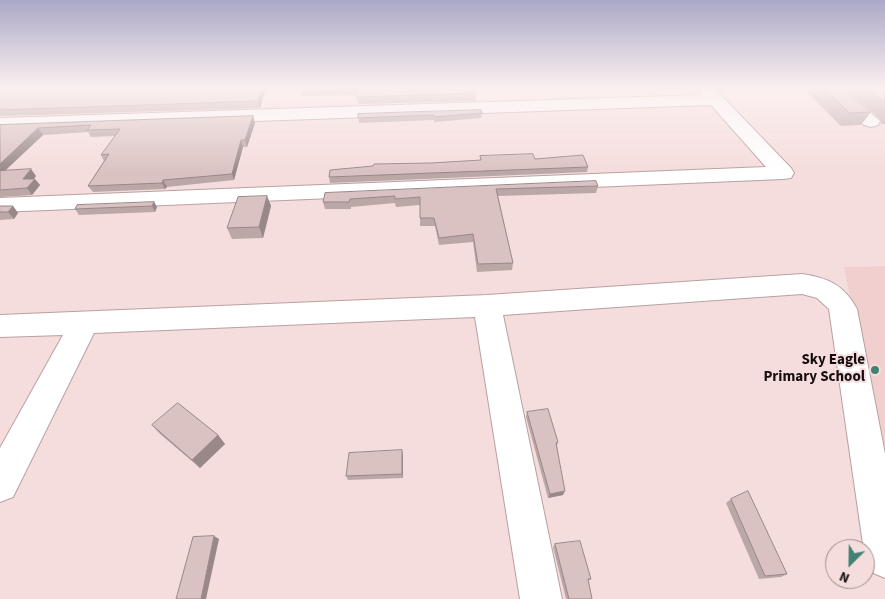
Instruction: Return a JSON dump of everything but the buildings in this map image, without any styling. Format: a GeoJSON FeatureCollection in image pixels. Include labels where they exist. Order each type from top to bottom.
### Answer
{"type":"FeatureCollection","features":[{"type":"Feature","properties":{"kind":"street"},"geometry":{"type":"LineString","coordinates":[[0,124],[191,116]]}},
{"type":"Feature","properties":{"kind":"street"},"geometry":{"type":"LineString","coordinates":[[0,205],[783,173],[731,116]]}},
{"type":"Feature","properties":{"kind":"street"},"geometry":{"type":"LineString","coordinates":[[865,116],[871,121]]}},
{"type":"Feature","properties":{"kind":"street"},"geometry":{"type":"LineString","coordinates":[[0,326],[487,306],[802,284],[814,286],[828,291],[838,300],[843,309],[885,558]]}},
{"type":"Feature","properties":{"kind":"street"},"geometry":{"type":"LineString","coordinates":[[487,306],[541,599]]}},
{"type":"Feature","properties":{"kind":"street"},"geometry":{"type":"LineString","coordinates":[[0,484],[85,322]]}},
{"type":"Feature","properties":{"kind":"shaded area","name":"Sky Eagle Primary School"},"geometry":{"type":"Polygon","coordinates":[[[885,266],[885,473],[844,267],[885,266]]]}},
{"type":"Feature","properties":{"kind":"place","name":"Sky Eagle Primary School"},"geometry":{"type":"Point","coordinates":[875,370]}}]}
